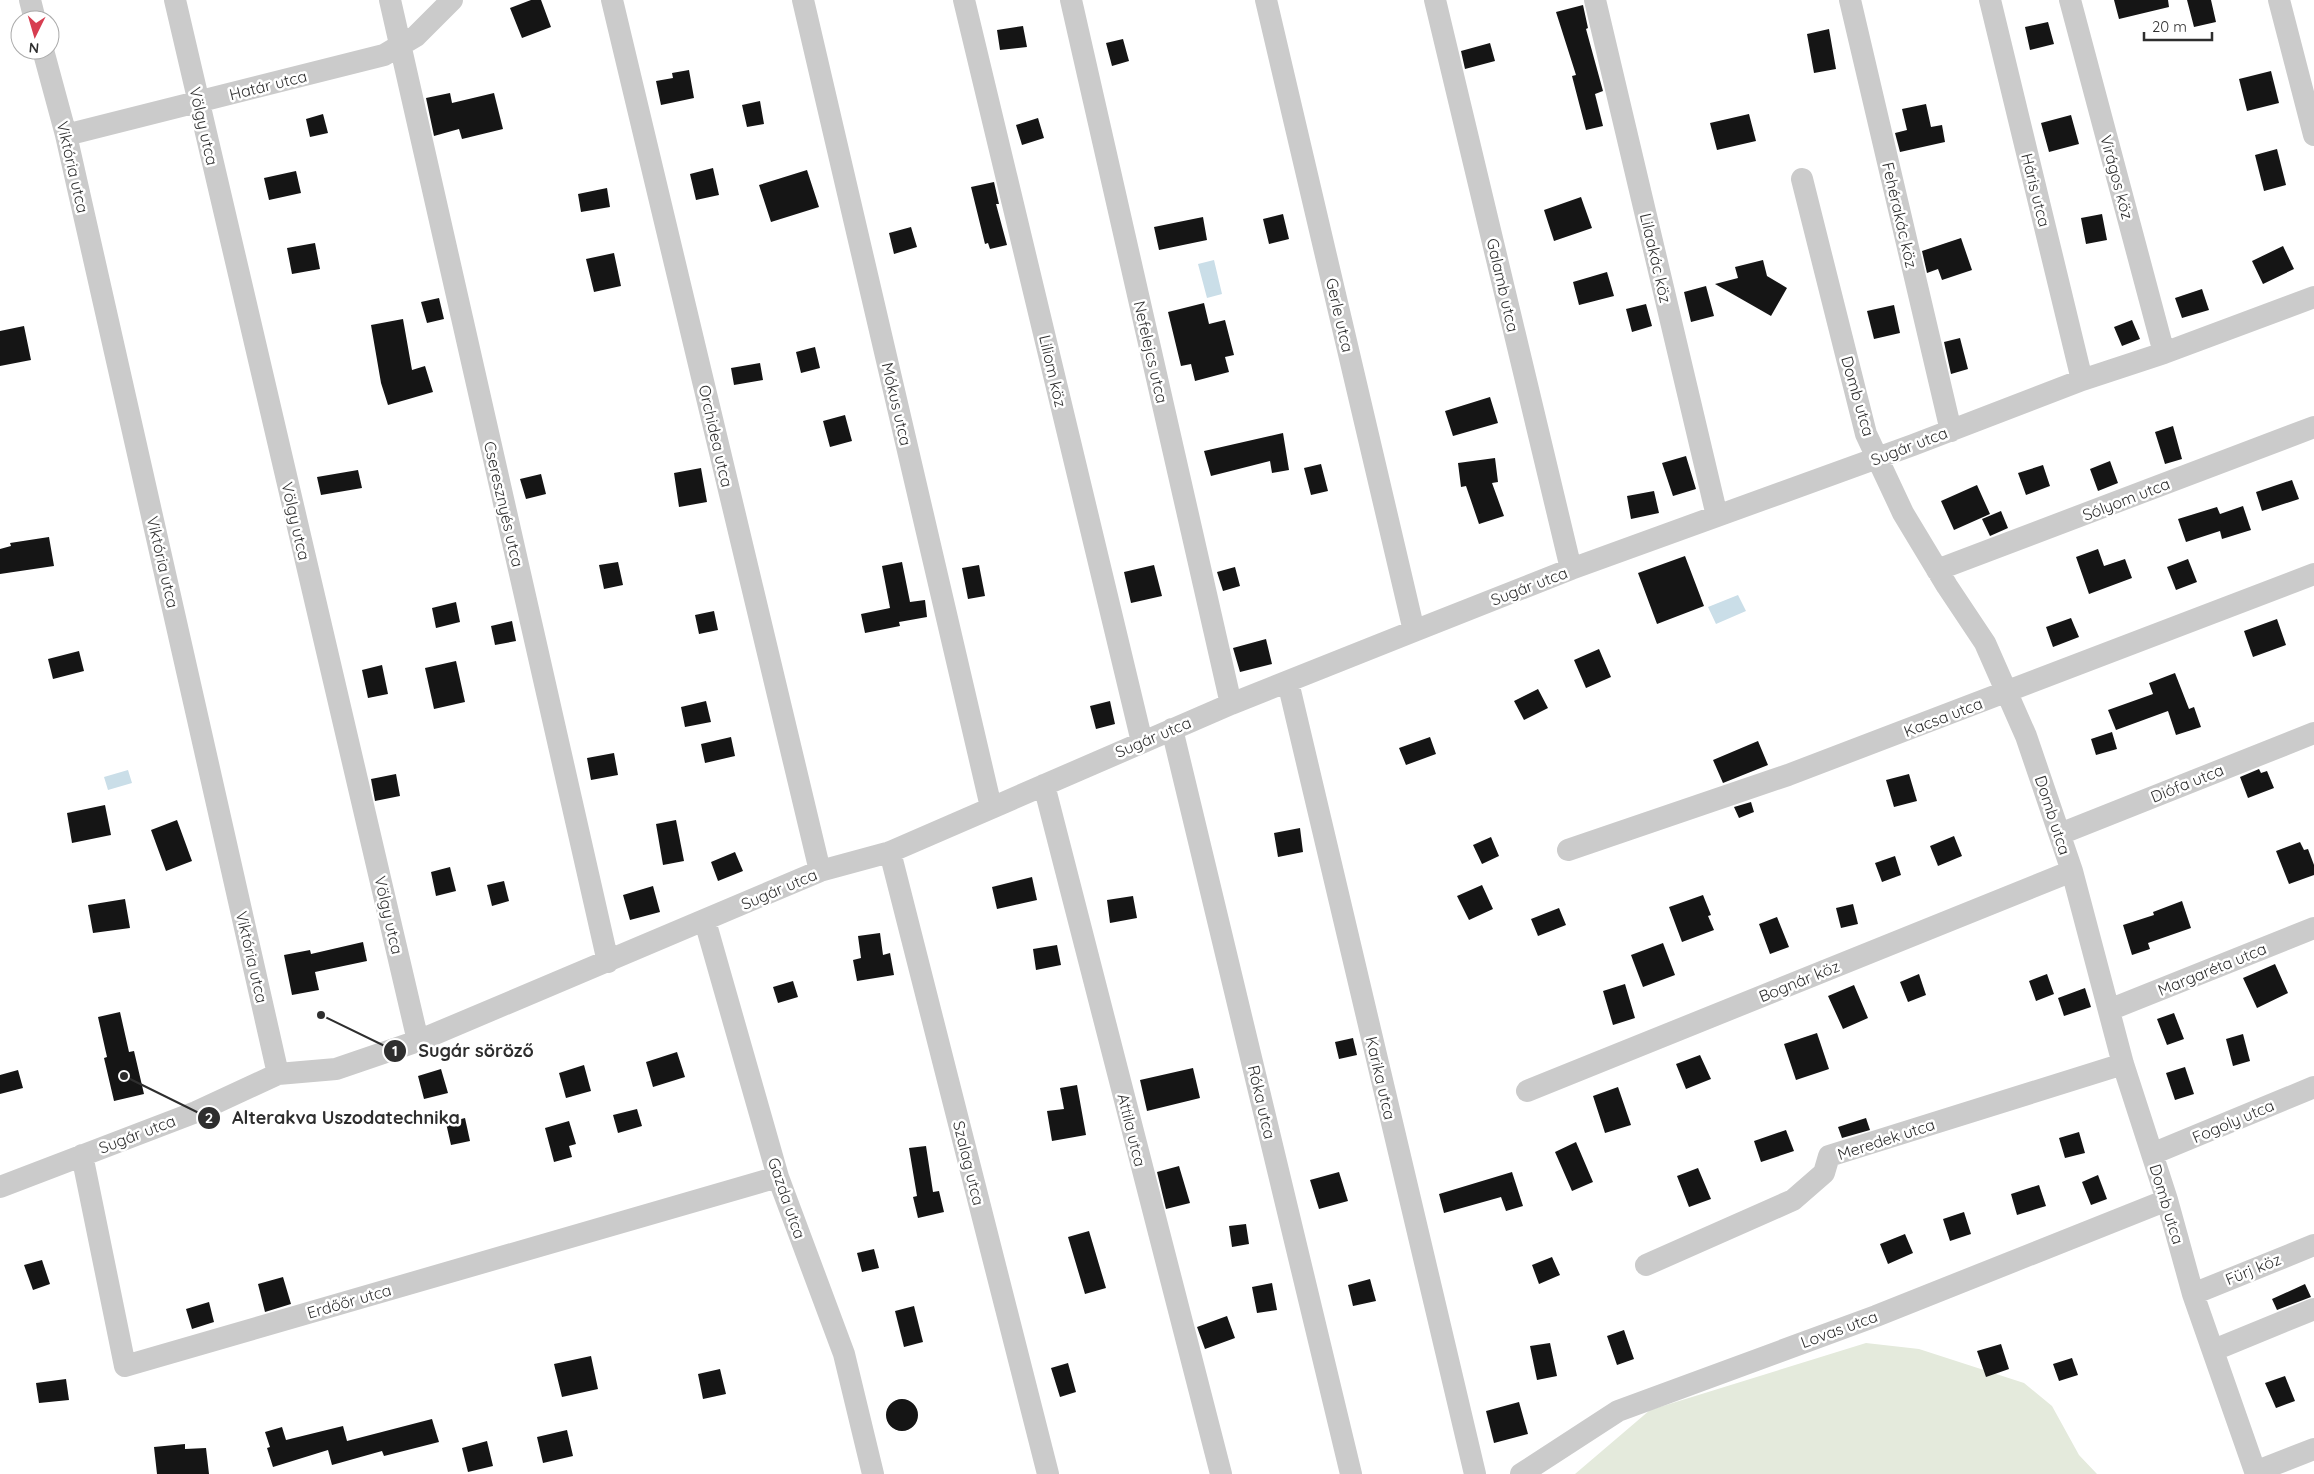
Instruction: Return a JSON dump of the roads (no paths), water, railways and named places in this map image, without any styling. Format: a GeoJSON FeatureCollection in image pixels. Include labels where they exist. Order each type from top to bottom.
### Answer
{"type":"FeatureCollection","features":[{"type":"Feature","properties":{"kind":"street","name":"Völgy utca"},"geometry":{"type":"LineString","coordinates":[[175,0],[418,1041]]}},
{"type":"Feature","properties":{"kind":"street","name":"Cseresznyés utca"},"geometry":{"type":"LineString","coordinates":[[390,0],[608,962]]}},
{"type":"Feature","properties":{"kind":"street","name":"Határ utca"},"geometry":{"type":"LineString","coordinates":[[66,135],[384,55],[401,47],[416,36],[452,0]]}},
{"type":"Feature","properties":{"kind":"street","name":"Orchidea utca"},"geometry":{"type":"LineString","coordinates":[[612,0],[820,871]]}},
{"type":"Feature","properties":{"kind":"street","name":"Mókus utca"},"geometry":{"type":"LineString","coordinates":[[803,0],[991,808]]}},
{"type":"Feature","properties":{"kind":"street","name":"Liliom köz"},"geometry":{"type":"LineString","coordinates":[[964,0],[1142,742]]}},
{"type":"Feature","properties":{"kind":"street","name":"Nefelejcs utca"},"geometry":{"type":"LineString","coordinates":[[1071,0],[1232,704]]}},
{"type":"Feature","properties":{"kind":"street","name":"Gerle utca"},"geometry":{"type":"LineString","coordinates":[[1266,0],[1414,631]]}},
{"type":"Feature","properties":{"kind":"street","name":"Galamb utca"},"geometry":{"type":"LineString","coordinates":[[1435,0],[1571,569]]}},
{"type":"Feature","properties":{"kind":"street","name":"Lilaakác köz"},"geometry":{"type":"LineString","coordinates":[[1595,0],[1717,516]]}},
{"type":"Feature","properties":{"kind":"street","name":"Fehérakác köz"},"geometry":{"type":"LineString","coordinates":[[1850,0],[1950,430]]}},
{"type":"Feature","properties":{"kind":"street","name":"Háris utca"},"geometry":{"type":"LineString","coordinates":[[1990,0],[2082,380]]}},
{"type":"Feature","properties":{"kind":"street","name":"Virágos köz"},"geometry":{"type":"LineString","coordinates":[[2070,0],[2164,354]]}},
{"type":"Feature","properties":{"kind":"street"},"geometry":{"type":"LineString","coordinates":[[2279,0],[2314,135]]}},
{"type":"Feature","properties":{"kind":"street","name":"Viktória utca"},"geometry":{"type":"LineString","coordinates":[[46,60],[66,135],[278,1074]]}},
{"type":"Feature","properties":{"kind":"street","name":"Domb utca"},"geometry":{"type":"LineString","coordinates":[[1802,179],[1866,434],[1902,513],[1985,643],[2026,736],[2072,871],[2123,1064],[2167,1200],[2193,1294],[2214,1350],[2255,1473]]}},
{"type":"Feature","properties":{"kind":"street","name":"Sugár utca"},"geometry":{"type":"LineString","coordinates":[[0,1188],[196,1112],[278,1074],[336,1069],[418,1041],[820,871],[890,852],[1232,704],[1571,569],[1878,458],[2082,380],[2164,354],[2314,297]]}},
{"type":"Feature","properties":{"kind":"street","name":"Sólyom utca"},"geometry":{"type":"LineString","coordinates":[[1937,570],[2314,427]]}},
{"type":"Feature","properties":{"kind":"street","name":"Kacsa utca"},"geometry":{"type":"LineString","coordinates":[[1568,850],[1788,775],[2314,574]]}},
{"type":"Feature","properties":{"kind":"street","name":"Karika utca"},"geometry":{"type":"LineString","coordinates":[[1288,682],[1475,1474]]}},
{"type":"Feature","properties":{"kind":"street","name":"Róka utca"},"geometry":{"type":"LineString","coordinates":[[1172,729],[1351,1474]]}},
{"type":"Feature","properties":{"kind":"street","name":"Diófa utca"},"geometry":{"type":"LineString","coordinates":[[2060,834],[2314,733]]}},
{"type":"Feature","properties":{"kind":"street","name":"Attila utca"},"geometry":{"type":"LineString","coordinates":[[1044,786],[1221,1474]]}},
{"type":"Feature","properties":{"kind":"street","name":"Szalag utca"},"geometry":{"type":"LineString","coordinates":[[890,852],[1048,1474]]}},
{"type":"Feature","properties":{"kind":"street","name":"Bognár köz"},"geometry":{"type":"LineString","coordinates":[[1527,1091],[2072,871]]}},
{"type":"Feature","properties":{"kind":"street","name":"Gazda utca"},"geometry":{"type":"LineString","coordinates":[[705,921],[778,1177],[844,1354],[873,1474]]}},
{"type":"Feature","properties":{"kind":"street","name":"Margaréta utca"},"geometry":{"type":"LineString","coordinates":[[2109,1010],[2314,928]]}},
{"type":"Feature","properties":{"kind":"street","name":"Meredek utca"},"geometry":{"type":"LineString","coordinates":[[1646,1265],[1794,1200],[1824,1173],[1829,1156],[2123,1064]]}},
{"type":"Feature","properties":{"kind":"street","name":"Fogoly utca"},"geometry":{"type":"LineString","coordinates":[[2152,1154],[2314,1087]]}},
{"type":"Feature","properties":{"kind":"street","name":"Erdőőr utca"},"geometry":{"type":"LineString","coordinates":[[82,1155],[126,1366],[778,1177]]}},
{"type":"Feature","properties":{"kind":"street","name":"Lovas utca"},"geometry":{"type":"LineString","coordinates":[[1521,1474],[1618,1411],[1876,1316],[2167,1200]]}},
{"type":"Feature","properties":{"kind":"street","name":"Fürj köz"},"geometry":{"type":"LineString","coordinates":[[2193,1294],[2314,1245]]}},
{"type":"Feature","properties":{"kind":"street"},"geometry":{"type":"LineString","coordinates":[[2214,1350],[2314,1309]]}},
{"type":"Feature","properties":{"kind":"street"},"geometry":{"type":"LineString","coordinates":[[2255,1473],[2314,1449]]}},
{"type":"Feature","properties":{"kind":"water"},"geometry":{"type":"Polygon","coordinates":[[[1214,260],[1222,294],[1207,298],[1198,264],[1214,260]]]}},
{"type":"Feature","properties":{"kind":"water"},"geometry":{"type":"Polygon","coordinates":[[[1738,595],[1746,611],[1716,624],[1708,607],[1738,595]]]}},
{"type":"Feature","properties":{"kind":"water"},"geometry":{"type":"Polygon","coordinates":[[[128,770],[132,783],[108,790],[104,777],[128,770]]]}},
{"type":"Feature","properties":{"kind":"place","name":"Sugár söröző"},"geometry":{"type":"Point","coordinates":[321,1015]}},
{"type":"Feature","properties":{"kind":"place","name":"Alterakva Uszodatechnika"},"geometry":{"type":"Point","coordinates":[124,1076]}}]}
